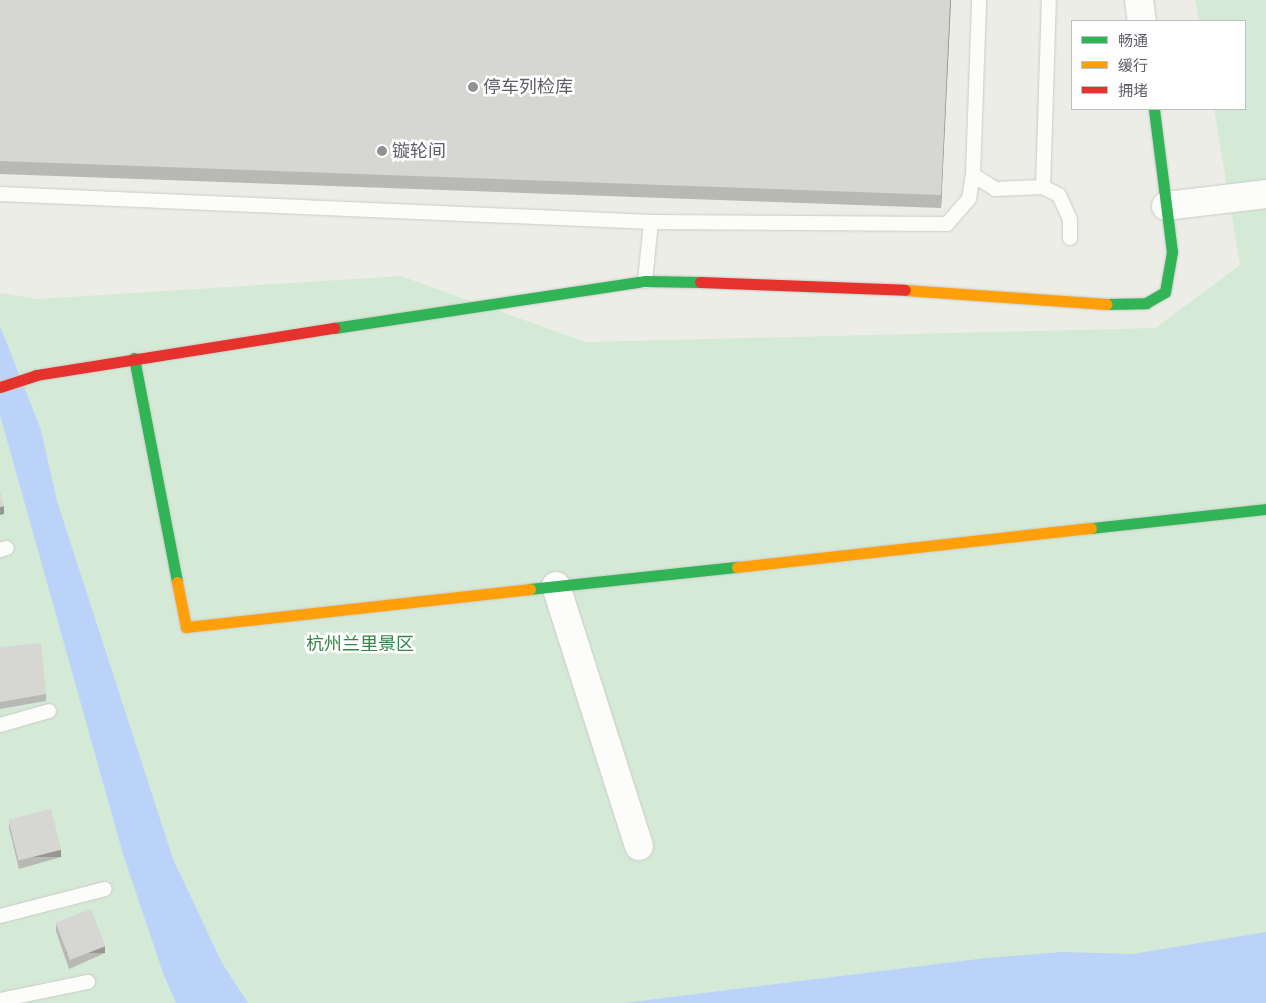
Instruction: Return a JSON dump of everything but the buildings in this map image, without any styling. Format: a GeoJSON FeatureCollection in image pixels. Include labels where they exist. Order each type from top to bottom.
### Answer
{"type":"FeatureCollection","features":[{"type":"Feature","properties":{"kind":"street"},"geometry":{"type":"LineString","coordinates":[[1139,0],[1142,20]]}},
{"type":"Feature","properties":{"kind":"street"},"geometry":{"type":"LineString","coordinates":[[0,387],[36,375],[134,358],[645,281],[850,286],[1117,305],[1146,303],[1164,292],[1172,252],[1154,110]]}},
{"type":"Feature","properties":{"kind":"street"},"geometry":{"type":"LineString","coordinates":[[1166,206],[1266,194]]}},
{"type":"Feature","properties":{"kind":"street"},"geometry":{"type":"LineString","coordinates":[[134,358],[186,627],[1266,509]]}},
{"type":"Feature","properties":{"kind":"street"},"geometry":{"type":"LineString","coordinates":[[556,586],[639,846]]}},
{"type":"Feature","properties":{"kind":"lane"},"geometry":{"type":"LineString","coordinates":[[0,194],[651,222],[947,224],[969,199],[973,175],[979,0]]}},
{"type":"Feature","properties":{"kind":"lane"},"geometry":{"type":"LineString","coordinates":[[1043,187],[1049,0]]}},
{"type":"Feature","properties":{"kind":"lane"},"geometry":{"type":"LineString","coordinates":[[973,175],[995,189],[1043,187],[1059,195],[1070,220],[1070,238]]}},
{"type":"Feature","properties":{"kind":"lane"},"geometry":{"type":"LineString","coordinates":[[645,281],[651,222]]}},
{"type":"Feature","properties":{"kind":"lane"},"geometry":{"type":"LineString","coordinates":[[0,725],[49,711]]}},
{"type":"Feature","properties":{"kind":"lane"},"geometry":{"type":"LineString","coordinates":[[0,916],[106,889]]}},
{"type":"Feature","properties":{"kind":"lane"},"geometry":{"type":"LineString","coordinates":[[0,1000],[88,982]]}},
{"type":"Feature","properties":{"kind":"green space","name":"杭州兰里景区"},"geometry":{"type":"Polygon","coordinates":[[[1195,0],[1266,0],[1266,1003],[0,1003],[0,293],[37,299],[401,276],[586,342],[1155,328],[1240,265],[1214,110],[1246,110],[1246,20],[1199,20],[1195,0]]]}},
{"type":"Feature","properties":{"kind":"water"},"geometry":{"type":"Polygon","coordinates":[[[0,326],[41,430],[57,501],[173,859],[222,963],[248,1003],[176,1003],[163,973],[123,854],[0,415],[0,326]]]}},
{"type":"Feature","properties":{"kind":"water"},"geometry":{"type":"Polygon","coordinates":[[[1266,932],[1266,1003],[624,1003],[986,958],[1062,952],[1133,954],[1266,932]]]}},
{"type":"Feature","properties":{"kind":"traffic: fast"},"geometry":{"type":"LineString","coordinates":[[1107,304],[1146,303],[1165,292],[1172,252],[1154,110]]}},
{"type":"Feature","properties":{"kind":"traffic: fast"},"geometry":{"type":"LineString","coordinates":[[334,328],[645,281],[700,282]]}},
{"type":"Feature","properties":{"kind":"traffic: fast"},"geometry":{"type":"LineString","coordinates":[[134,358],[177,582]]}},
{"type":"Feature","properties":{"kind":"traffic: fast"},"geometry":{"type":"LineString","coordinates":[[1091,528],[1266,509]]}},
{"type":"Feature","properties":{"kind":"traffic: fast"},"geometry":{"type":"LineString","coordinates":[[530,589],[737,567]]}},
{"type":"Feature","properties":{"kind":"traffic: slow"},"geometry":{"type":"LineString","coordinates":[[905,290],[1107,304]]}},
{"type":"Feature","properties":{"kind":"traffic: slow"},"geometry":{"type":"LineString","coordinates":[[737,567],[1091,528]]}},
{"type":"Feature","properties":{"kind":"traffic: slow"},"geometry":{"type":"LineString","coordinates":[[177,582],[186,627],[530,589]]}},
{"type":"Feature","properties":{"kind":"traffic: jam"},"geometry":{"type":"LineString","coordinates":[[700,282],[905,290]]}},
{"type":"Feature","properties":{"kind":"traffic: jam"},"geometry":{"type":"LineString","coordinates":[[0,387],[36,375],[334,328]]}},
{"type":"Feature","properties":{"kind":"place","name":"停车列检库"},"geometry":{"type":"Point","coordinates":[473,87]}},
{"type":"Feature","properties":{"kind":"place","name":"镟轮间"},"geometry":{"type":"Point","coordinates":[382,151]}}]}
